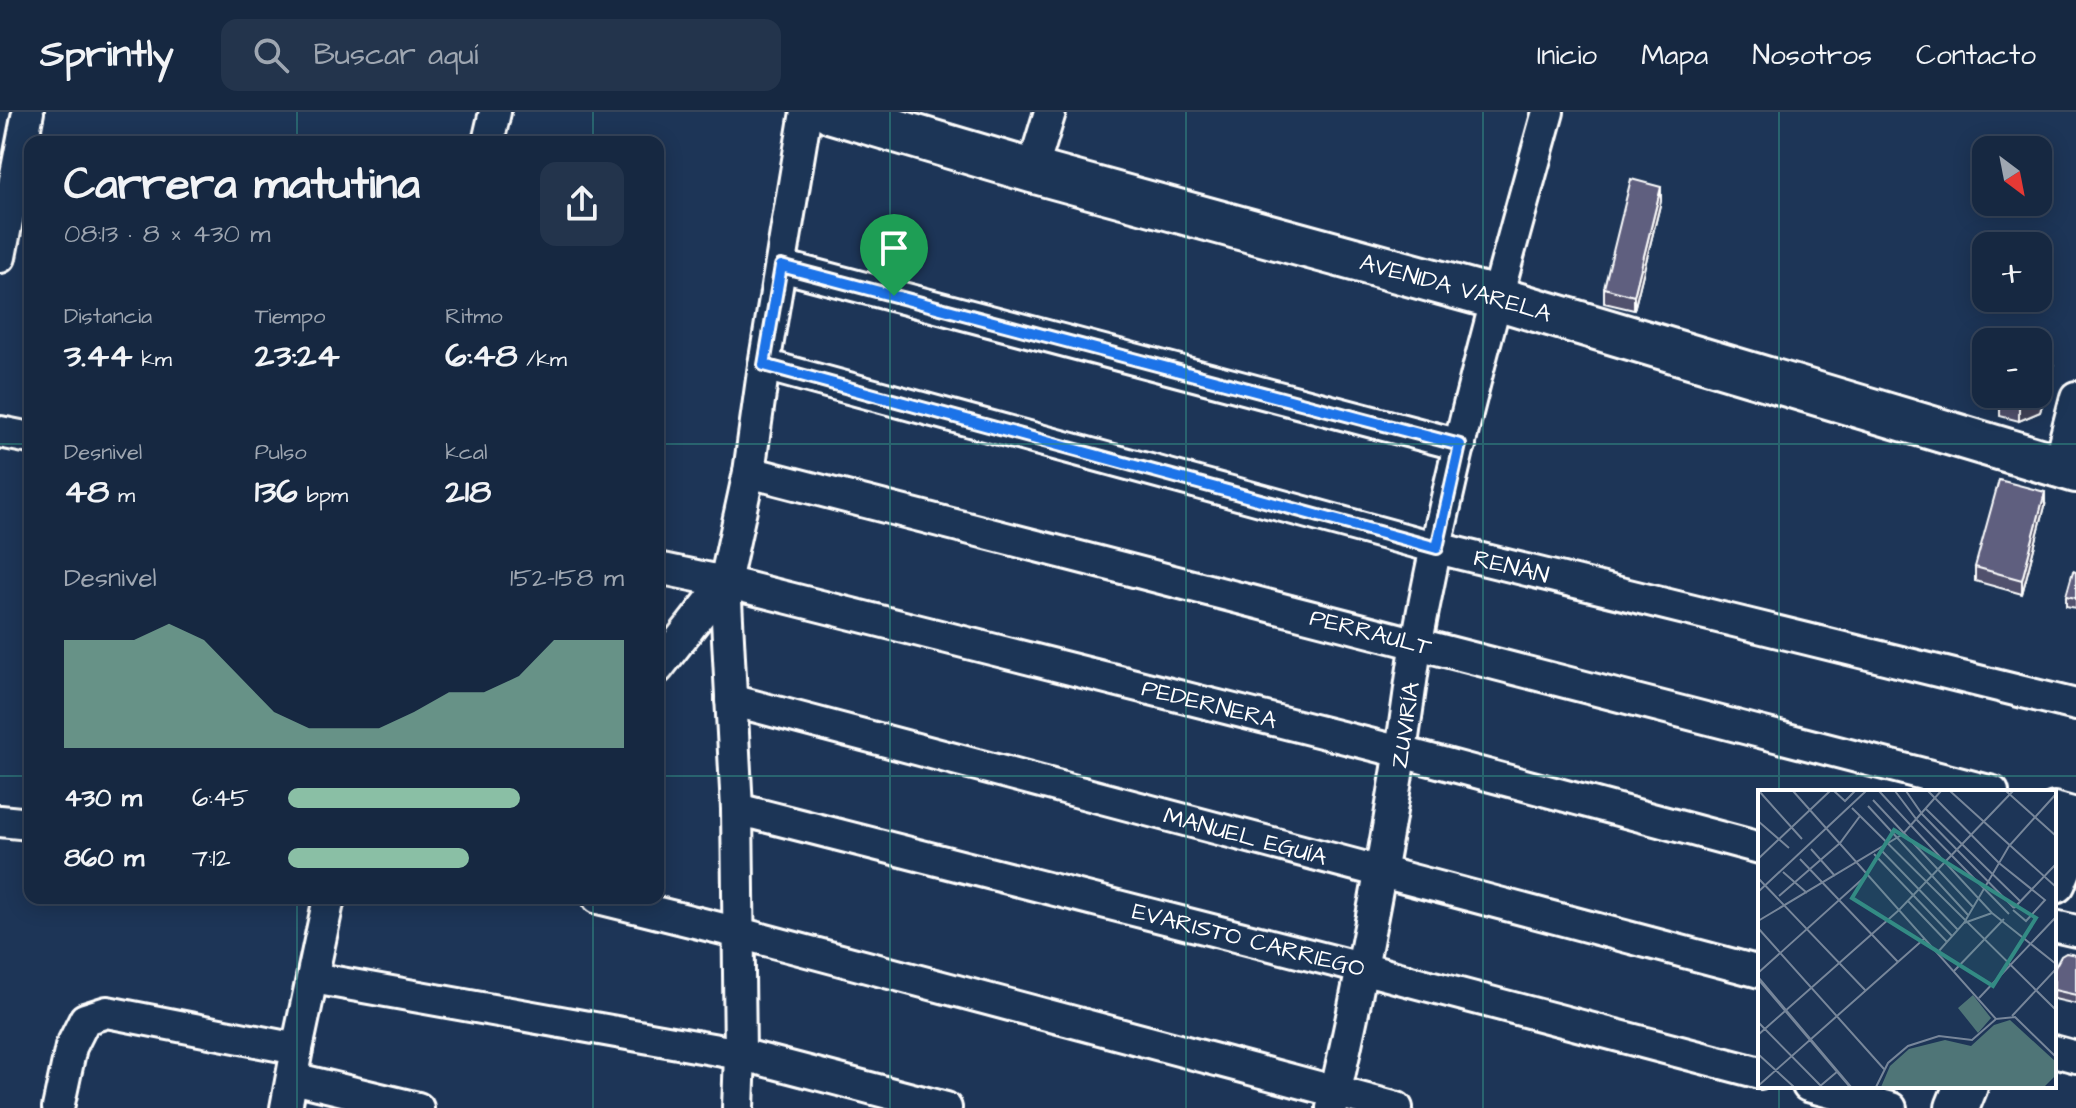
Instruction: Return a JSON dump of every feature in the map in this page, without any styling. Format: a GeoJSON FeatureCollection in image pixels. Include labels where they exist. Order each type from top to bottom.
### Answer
{"type":"FeatureCollection","features":[{"type":"Feature","properties":{"kind":"main road","name":"AVENIDA VARELA"},"geometry":{"type":"LineString","coordinates":[[832,112],[1032,171],[1496,298],[2067,469]]}},
{"type":"Feature","properties":{"kind":"main road"},"geometry":{"type":"LineString","coordinates":[[2056,877],[2076,829]]}},
{"type":"Feature","properties":{"kind":"main road"},"geometry":{"type":"LineString","coordinates":[[1957,1108],[1965,1088]]}},
{"type":"Feature","properties":{"kind":"street"},"geometry":{"type":"LineString","coordinates":[[0,257],[28,112]]}},
{"type":"Feature","properties":{"kind":"street"},"geometry":{"type":"LineString","coordinates":[[489,136],[495,112]]}},
{"type":"Feature","properties":{"kind":"street"},"geometry":{"type":"LineString","coordinates":[[738,1108],[737,809],[725,582],[749,472],[806,112]]}},
{"type":"Feature","properties":{"kind":"street"},"geometry":{"type":"LineString","coordinates":[[1032,171],[1050,112]]}},
{"type":"Feature","properties":{"kind":"street","name":"ZUVIRÍA"},"geometry":{"type":"LineString","coordinates":[[1334,1100],[1437,548],[1496,298],[1548,112]]}},
{"type":"Feature","properties":{"kind":"street"},"geometry":{"type":"LineString","coordinates":[[781,266],[1460,445]]}},
{"type":"Feature","properties":{"kind":"street","name":"RENÁN"},"geometry":{"type":"LineString","coordinates":[[764,365],[1437,548],[2076,705]]}},
{"type":"Feature","properties":{"kind":"street"},"geometry":{"type":"LineString","coordinates":[[2067,469],[2076,397]]}},
{"type":"Feature","properties":{"kind":"street"},"geometry":{"type":"LineString","coordinates":[[0,432],[24,437]]}},
{"type":"Feature","properties":{"kind":"street","name":"PERRAULT"},"geometry":{"type":"LineString","coordinates":[[749,472],[1985,790]]}},
{"type":"Feature","properties":{"kind":"street","name":"PEDERNERA"},"geometry":{"type":"LineString","coordinates":[[664,569],[1401,752],[1758,847]]}},
{"type":"Feature","properties":{"kind":"street"},"geometry":{"type":"LineString","coordinates":[[664,660],[725,582]]}},
{"type":"Feature","properties":{"kind":"street","name":"MANUEL EGUÍA"},"geometry":{"type":"LineString","coordinates":[[731,700],[1758,971]]}},
{"type":"Feature","properties":{"kind":"street","name":"EVARISTO CARRIEGO"},"geometry":{"type":"LineString","coordinates":[[737,809],[1758,1072]]}},
{"type":"Feature","properties":{"kind":"street"},"geometry":{"type":"LineString","coordinates":[[2056,809],[2076,814]]}},
{"type":"Feature","properties":{"kind":"street"},"geometry":{"type":"LineString","coordinates":[[0,821],[24,823]]}},
{"type":"Feature","properties":{"kind":"street"},"geometry":{"type":"LineString","coordinates":[[286,1108],[328,904]]}},
{"type":"Feature","properties":{"kind":"street"},"geometry":{"type":"LineString","coordinates":[[622,904],[739,933],[1334,1100],[1397,1108]]}},
{"type":"Feature","properties":{"kind":"street"},"geometry":{"type":"LineString","coordinates":[[2056,926],[2076,931]]}},
{"type":"Feature","properties":{"kind":"street"},"geometry":{"type":"LineString","coordinates":[[313,978],[740,1054],[946,1108]]}},
{"type":"Feature","properties":{"kind":"street"},"geometry":{"type":"LineString","coordinates":[[58,1108],[71,1047],[85,1019],[107,1012],[295,1063],[418,1108]]}},
{"type":"Feature","properties":{"kind":"street"},"geometry":{"type":"LineString","coordinates":[[2056,1052],[2076,1057]]}},
{"type":"Feature","properties":{"kind":"street"},"geometry":{"type":"LineString","coordinates":[[1816,1088],[1891,1108]]}},
{"type":"Feature","properties":{"kind":"building"},"geometry":{"type":"Polygon","coordinates":[[[1631,179],[1661,187],[1634,296],[1604,288],[1631,179]]]}},
{"type":"Feature","properties":{"kind":"building"},"geometry":{"type":"Polygon","coordinates":[[[1999,480],[2045,492],[2022,580],[1975,567],[1999,480]]]}},
{"type":"Feature","properties":{"kind":"building"},"geometry":{"type":"Polygon","coordinates":[[[2073,571],[2076,572],[2076,598],[2066,596],[2073,571]]]}},
{"type":"Feature","properties":{"kind":"building"},"geometry":{"type":"Polygon","coordinates":[[[2066,953],[2076,955],[2076,995],[2056,990],[2056,965],[2066,953]]]}},
{"type":"Feature","properties":{"kind":"route"},"geometry":{"type":"LineString","coordinates":[[781,266],[894,296],[1460,445],[1437,548],[764,365],[781,266]]}}]}
